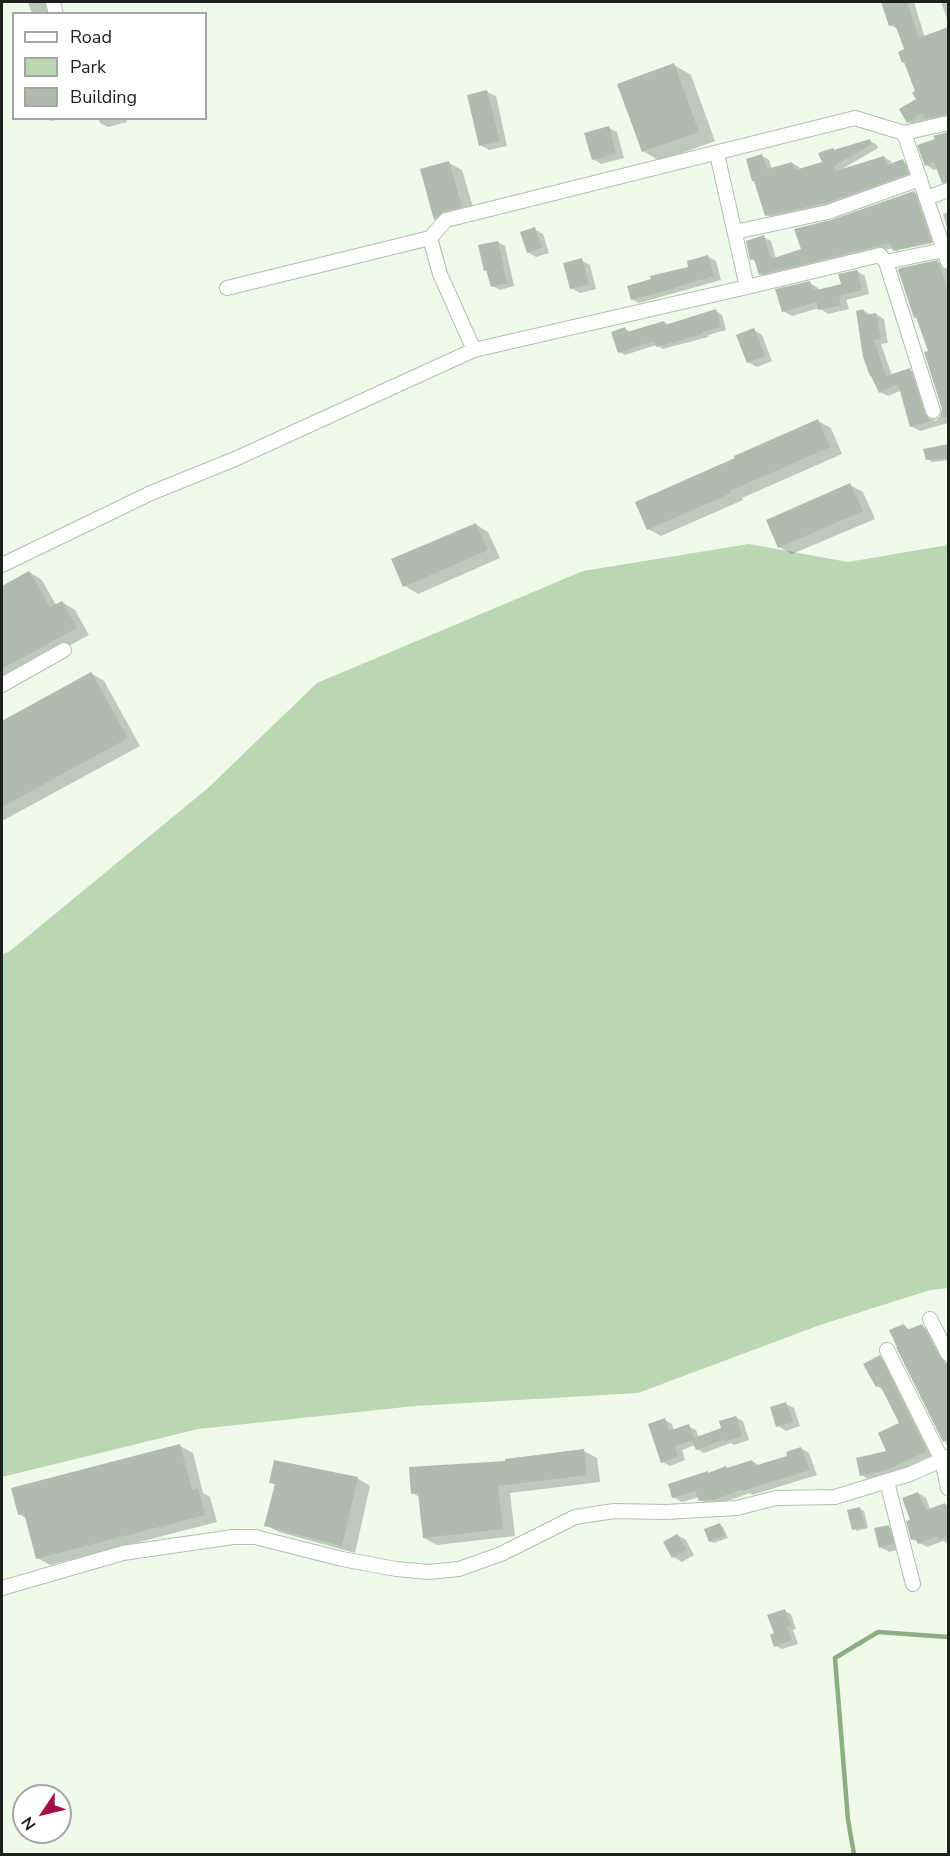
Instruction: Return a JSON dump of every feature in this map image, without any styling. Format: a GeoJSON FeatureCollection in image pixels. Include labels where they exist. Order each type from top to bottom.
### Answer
{"type":"FeatureCollection","features":[{"type":"Feature","properties":{"kind":"street"},"geometry":{"type":"LineString","coordinates":[[227,288],[430,238],[446,220],[855,118],[904,133],[948,123]]}},
{"type":"Feature","properties":{"kind":"street"},"geometry":{"type":"LineString","coordinates":[[886,262],[946,256],[904,133]]}},
{"type":"Feature","properties":{"kind":"street"},"geometry":{"type":"LineString","coordinates":[[717,154],[747,287]]}},
{"type":"Feature","properties":{"kind":"street"},"geometry":{"type":"LineString","coordinates":[[735,231],[828,212],[920,179]]}},
{"type":"Feature","properties":{"kind":"street"},"geometry":{"type":"LineString","coordinates":[[927,198],[948,190]]}},
{"type":"Feature","properties":{"kind":"street"},"geometry":{"type":"LineString","coordinates":[[430,238],[440,274],[474,350]]}},
{"type":"Feature","properties":{"kind":"street"},"geometry":{"type":"LineString","coordinates":[[2,565],[151,494],[246,454],[474,350],[880,255],[886,262],[933,411]]}},
{"type":"Feature","properties":{"kind":"street"},"geometry":{"type":"LineString","coordinates":[[2,685],[64,650]]}},
{"type":"Feature","properties":{"kind":"street"},"geometry":{"type":"LineString","coordinates":[[930,1319],[948,1354]]}},
{"type":"Feature","properties":{"kind":"street"},"geometry":{"type":"LineString","coordinates":[[887,1350],[945,1458],[948,1488]]}},
{"type":"Feature","properties":{"kind":"street"},"geometry":{"type":"LineString","coordinates":[[2,1588],[123,1552],[233,1537],[255,1537],[342,1559],[396,1569],[429,1572],[459,1569],[501,1554],[575,1517],[614,1511],[666,1512],[737,1508],[776,1498],[835,1497],[910,1474],[945,1458]]}},
{"type":"Feature","properties":{"kind":"street"},"geometry":{"type":"LineString","coordinates":[[887,1482],[913,1584]]}},
{"type":"Feature","properties":{"kind":"green space"},"geometry":{"type":"Polygon","coordinates":[[[749,544],[848,562],[948,545],[948,1288],[930,1290],[820,1325],[638,1393],[415,1406],[198,1429],[2,1477],[2,955],[10,951],[208,788],[317,683],[583,571],[749,544]]]}},
{"type":"Feature","properties":{"kind":"building"},"geometry":{"type":"Polygon","coordinates":[[[881,2],[907,2],[919,38],[948,27],[948,114],[925,119],[922,113],[907,123],[899,109],[916,99],[912,93],[915,91],[898,52],[904,49],[895,24],[889,26],[881,2]]]}},
{"type":"Feature","properties":{"kind":"building"},"geometry":{"type":"Polygon","coordinates":[[[674,63],[699,132],[642,152],[617,84],[674,63]]]}},
{"type":"Feature","properties":{"kind":"building"},"geometry":{"type":"Polygon","coordinates":[[[487,90],[500,141],[479,146],[467,95],[487,90]]]}},
{"type":"Feature","properties":{"kind":"building"},"geometry":{"type":"Polygon","coordinates":[[[609,126],[616,154],[592,160],[584,133],[609,126]]]}},
{"type":"Feature","properties":{"kind":"building"},"geometry":{"type":"Polygon","coordinates":[[[948,132],[948,181],[942,183],[934,162],[925,166],[917,145],[935,139],[933,136],[948,132]]]}},
{"type":"Feature","properties":{"kind":"building"},"geometry":{"type":"Polygon","coordinates":[[[870,139],[872,144],[834,166],[836,171],[884,156],[887,165],[903,159],[908,174],[826,203],[765,216],[746,159],[762,154],[767,169],[792,162],[795,170],[822,162],[818,153],[870,139]]]}},
{"type":"Feature","properties":{"kind":"building"},"geometry":{"type":"Polygon","coordinates":[[[449,161],[462,207],[443,212],[434,220],[420,169],[449,161]]]}},
{"type":"Feature","properties":{"kind":"building"},"geometry":{"type":"Polygon","coordinates":[[[914,191],[932,243],[893,251],[890,243],[759,275],[754,259],[750,260],[746,241],[764,235],[771,259],[801,249],[794,229],[831,220],[914,191]]]}},
{"type":"Feature","properties":{"kind":"building"},"geometry":{"type":"Polygon","coordinates":[[[535,227],[542,248],[527,253],[520,232],[535,227]]]}},
{"type":"Feature","properties":{"kind":"building"},"geometry":{"type":"Polygon","coordinates":[[[498,241],[507,283],[491,287],[486,270],[484,271],[478,245],[498,241]]]}},
{"type":"Feature","properties":{"kind":"building"},"geometry":{"type":"Polygon","coordinates":[[[708,255],[714,276],[631,300],[627,286],[651,279],[650,276],[688,267],[687,261],[708,255]]]}},
{"type":"Feature","properties":{"kind":"building"},"geometry":{"type":"Polygon","coordinates":[[[582,258],[589,284],[570,289],[563,263],[582,258]]]}},
{"type":"Feature","properties":{"kind":"building"},"geometry":{"type":"Polygon","coordinates":[[[938,260],[948,290],[948,416],[910,427],[898,384],[879,393],[870,376],[863,357],[856,311],[863,309],[865,315],[876,313],[881,339],[874,340],[886,376],[910,368],[925,414],[930,420],[940,417],[942,409],[924,352],[928,351],[898,270],[938,260]]]}},
{"type":"Feature","properties":{"kind":"building"},"geometry":{"type":"Polygon","coordinates":[[[857,270],[862,290],[839,296],[841,305],[818,310],[817,302],[782,312],[775,289],[810,281],[813,291],[841,284],[838,274],[857,270]]]}},
{"type":"Feature","properties":{"kind":"building"},"geometry":{"type":"Polygon","coordinates":[[[716,309],[721,327],[656,347],[654,341],[618,353],[611,332],[625,327],[627,332],[664,321],[665,325],[716,309]]]}},
{"type":"Feature","properties":{"kind":"building"},"geometry":{"type":"Polygon","coordinates":[[[754,328],[765,356],[747,363],[736,335],[754,328]]]}},
{"type":"Feature","properties":{"kind":"building"},"geometry":{"type":"Polygon","coordinates":[[[818,419],[830,447],[647,530],[635,502],[818,419]]]}},
{"type":"Feature","properties":{"kind":"building"},"geometry":{"type":"Polygon","coordinates":[[[948,444],[948,458],[926,460],[923,449],[948,444]]]}},
{"type":"Feature","properties":{"kind":"building"},"geometry":{"type":"Polygon","coordinates":[[[850,483],[863,511],[778,548],[766,520],[850,483]]]}},
{"type":"Feature","properties":{"kind":"building"},"geometry":{"type":"Polygon","coordinates":[[[476,523],[488,550],[403,587],[391,559],[476,523]]]}},
{"type":"Feature","properties":{"kind":"building"},"geometry":{"type":"Polygon","coordinates":[[[29,571],[50,607],[62,601],[77,628],[2,669],[2,586],[29,571]]]}},
{"type":"Feature","properties":{"kind":"building"},"geometry":{"type":"Polygon","coordinates":[[[91,672],[128,738],[2,807],[2,721],[91,672]]]}},
{"type":"Feature","properties":{"kind":"building"},"geometry":{"type":"Polygon","coordinates":[[[904,1324],[907,1330],[922,1324],[940,1358],[948,1366],[948,1440],[943,1442],[889,1330],[904,1324]]]}},
{"type":"Feature","properties":{"kind":"building"},"geometry":{"type":"Polygon","coordinates":[[[880,1355],[927,1451],[887,1470],[860,1476],[856,1458],[886,1451],[878,1433],[899,1423],[880,1385],[876,1387],[863,1364],[880,1355]]]}},
{"type":"Feature","properties":{"kind":"building"},"geometry":{"type":"Polygon","coordinates":[[[786,1402],[793,1422],[776,1427],[770,1407],[786,1402]]]}},
{"type":"Feature","properties":{"kind":"building"},"geometry":{"type":"Polygon","coordinates":[[[736,1416],[742,1436],[725,1442],[725,1439],[696,1450],[692,1441],[675,1446],[678,1457],[661,1463],[648,1424],[665,1418],[669,1431],[689,1424],[694,1438],[721,1428],[719,1421],[736,1416]]]}},
{"type":"Feature","properties":{"kind":"building"},"geometry":{"type":"Polygon","coordinates":[[[180,1444],[192,1490],[198,1488],[205,1515],[36,1559],[24,1513],[18,1515],[11,1488],[180,1444]]]}},
{"type":"Feature","properties":{"kind":"building"},"geometry":{"type":"Polygon","coordinates":[[[801,1447],[810,1470],[742,1491],[742,1489],[714,1500],[699,1501],[695,1491],[672,1498],[668,1484],[752,1460],[754,1466],[787,1456],[786,1452],[801,1447]]]}},
{"type":"Feature","properties":{"kind":"building"},"geometry":{"type":"Polygon","coordinates":[[[584,1449],[587,1475],[498,1486],[503,1529],[423,1538],[418,1493],[411,1494],[409,1467],[505,1461],[505,1459],[584,1449]]]}},
{"type":"Feature","properties":{"kind":"building"},"geometry":{"type":"Polygon","coordinates":[[[274,1460],[358,1477],[342,1546],[264,1526],[275,1484],[269,1483],[274,1460]]]}},
{"type":"Feature","properties":{"kind":"building"},"geometry":{"type":"Polygon","coordinates":[[[918,1492],[926,1510],[945,1503],[948,1512],[948,1536],[939,1540],[937,1536],[918,1544],[916,1539],[911,1540],[906,1521],[910,1520],[902,1498],[918,1492]]]}},
{"type":"Feature","properties":{"kind":"building"},"geometry":{"type":"Polygon","coordinates":[[[860,1507],[865,1527],[852,1530],[847,1510],[860,1507]]]}},
{"type":"Feature","properties":{"kind":"building"},"geometry":{"type":"Polygon","coordinates":[[[720,1523],[725,1536],[709,1542],[704,1529],[720,1523]]]}},
{"type":"Feature","properties":{"kind":"building"},"geometry":{"type":"Polygon","coordinates":[[[889,1525],[894,1544],[879,1548],[874,1528],[889,1525]]]}},
{"type":"Feature","properties":{"kind":"building"},"geometry":{"type":"Polygon","coordinates":[[[677,1534],[687,1550],[672,1558],[663,1542],[677,1534]]]}},
{"type":"Feature","properties":{"kind":"building"},"geometry":{"type":"Polygon","coordinates":[[[785,1609],[791,1625],[787,1627],[792,1640],[774,1647],[770,1635],[774,1633],[767,1615],[785,1609]]]}},
{"type":"Feature","properties":{"kind":"waterway"},"geometry":{"type":"LineString","coordinates":[[854,1854],[848,1820],[835,1658],[878,1632],[948,1637]]}}]}
